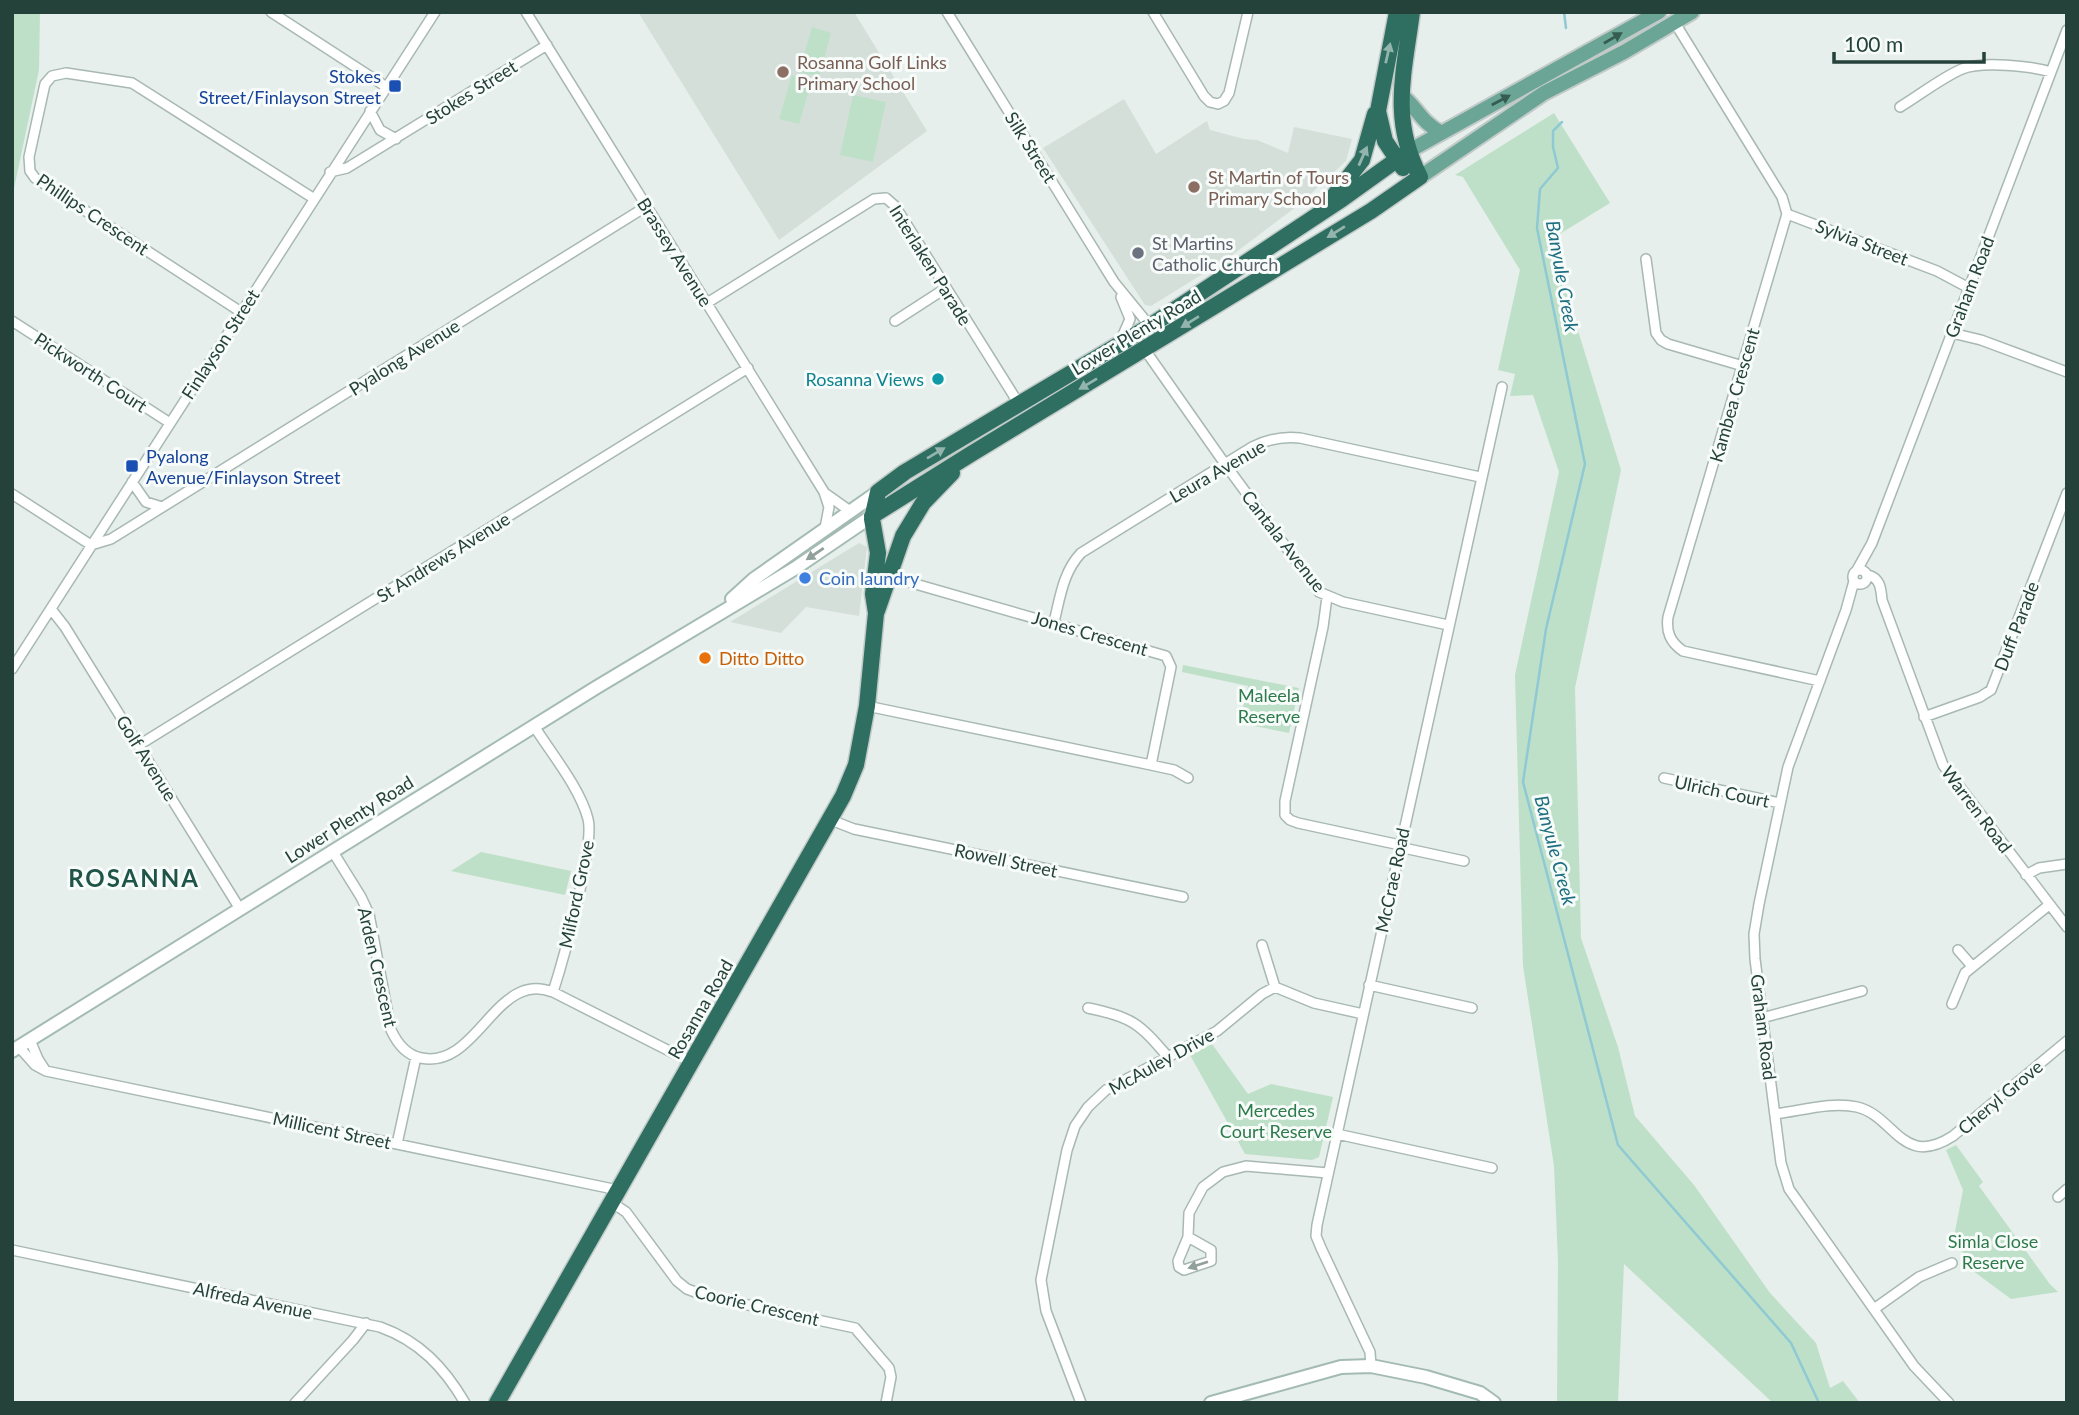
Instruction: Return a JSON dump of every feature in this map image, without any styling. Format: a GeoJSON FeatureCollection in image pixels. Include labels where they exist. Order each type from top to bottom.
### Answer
{"type":"FeatureCollection","features":[{"type":"Feature","properties":{"kind":"highway"},"geometry":{"type":"LineString","coordinates":[[1317,216],[1353,175],[1362,160],[1380,94],[1397,12]]}},
{"type":"Feature","properties":{"kind":"highway"},"geometry":{"type":"LineString","coordinates":[[1403,155],[1401,95],[1412,12]]}},
{"type":"Feature","properties":{"kind":"highway"},"geometry":{"type":"LineString","coordinates":[[1380,94],[1378,111],[1385,141],[1403,155],[1416,179]]}},
{"type":"Feature","properties":{"kind":"highway","name":"Lower Plenty Road"},"geometry":{"type":"LineString","coordinates":[[878,491],[905,472],[1150,326],[1365,184],[1403,155]]}},
{"type":"Feature","properties":{"kind":"highway","name":"Lower Plenty Road"},"geometry":{"type":"LineString","coordinates":[[872,516],[1145,350],[1416,179]]}},
{"type":"Feature","properties":{"kind":"highway"},"geometry":{"type":"LineString","coordinates":[[1365,184],[1388,180],[1392,185],[1393,195]]}},
{"type":"Feature","properties":{"kind":"highway","name":"Rosanna Road"},"geometry":{"type":"LineString","coordinates":[[497,1403],[831,820],[856,765],[867,706],[876,613],[903,536],[927,499],[971,454]]}},
{"type":"Feature","properties":{"kind":"highway"},"geometry":{"type":"LineString","coordinates":[[905,472],[912,480],[928,480]]}},
{"type":"Feature","properties":{"kind":"highway"},"geometry":{"type":"LineString","coordinates":[[878,491],[891,504],[903,523],[903,536]]}},
{"type":"Feature","properties":{"kind":"highway","name":"Rosanna Road"},"geometry":{"type":"LineString","coordinates":[[876,613],[873,594],[878,553],[872,516],[878,491]]}},
{"type":"Feature","properties":{"kind":"main road","name":"Lower Plenty Road"},"geometry":{"type":"LineString","coordinates":[[1403,155],[1659,12]]}},
{"type":"Feature","properties":{"kind":"main road","name":"Lower Plenty Road"},"geometry":{"type":"LineString","coordinates":[[1416,179],[1544,93],[1625,52],[1692,12]]}},
{"type":"Feature","properties":{"kind":"main road"},"geometry":{"type":"LineString","coordinates":[[1401,95],[1413,104],[1427,124],[1440,132]]}},
{"type":"Feature","properties":{"kind":"main road","name":"Lower Plenty Road"},"geometry":{"type":"LineString","coordinates":[[707,620],[754,579],[878,491]]}},
{"type":"Feature","properties":{"kind":"main road","name":"Lower Plenty Road"},"geometry":{"type":"LineString","coordinates":[[21,1046],[534,726],[794,569],[872,516]]}},
{"type":"Feature","properties":{"kind":"main road"},"geometry":{"type":"LineString","coordinates":[[1211,1403],[1341,1367],[1371,1366],[1437,1380],[1480,1393],[1494,1403]]}},
{"type":"Feature","properties":{"kind":"street"},"geometry":{"type":"LineString","coordinates":[[271,12],[386,86]]}},
{"type":"Feature","properties":{"kind":"street","name":"Brassey Avenue"},"geometry":{"type":"LineString","coordinates":[[526,12],[824,492],[829,507],[825,528]]}},
{"type":"Feature","properties":{"kind":"street","name":"Silk Street"},"geometry":{"type":"LineString","coordinates":[[947,12],[1114,282],[1150,326]]}},
{"type":"Feature","properties":{"kind":"street"},"geometry":{"type":"LineString","coordinates":[[1153,12],[1204,96],[1210,102],[1219,104],[1229,93],[1248,12]]}},
{"type":"Feature","properties":{"kind":"street","name":"Finlayson Street"},"geometry":{"type":"LineString","coordinates":[[12,669],[16,655],[51,609],[431,15]]}},
{"type":"Feature","properties":{"kind":"street"},"geometry":{"type":"LineString","coordinates":[[1675,23],[1782,197],[1787,214]]}},
{"type":"Feature","properties":{"kind":"street","name":"Graham Road"},"geometry":{"type":"LineString","coordinates":[[1949,1403],[1924,1378],[1789,1189],[1781,1163],[1754,934],[1793,752],[1846,610],[1862,578],[1872,543],[2067,30]]}},
{"type":"Feature","properties":{"kind":"street","name":"Stokes Street"},"geometry":{"type":"LineString","coordinates":[[330,172],[346,168],[396,139],[547,45]]}},
{"type":"Feature","properties":{"kind":"street"},"geometry":{"type":"LineString","coordinates":[[1900,107],[1964,68],[2002,67],[2051,72]]}},
{"type":"Feature","properties":{"kind":"street","name":"Phillips Crescent"},"geometry":{"type":"LineString","coordinates":[[241,312],[35,178],[30,172],[29,157],[47,80],[59,73],[66,73],[132,83],[313,198]]}},
{"type":"Feature","properties":{"kind":"street"},"geometry":{"type":"LineString","coordinates":[[370,111],[380,130],[396,139]]}},
{"type":"Feature","properties":{"kind":"street","name":"Interlaken Parade"},"geometry":{"type":"LineString","coordinates":[[707,303],[877,198],[886,198],[892,202],[1019,404]]}},
{"type":"Feature","properties":{"kind":"street","name":"Pyalong Avenue"},"geometry":{"type":"LineString","coordinates":[[91,545],[111,539],[162,508],[647,206]]}},
{"type":"Feature","properties":{"kind":"street","name":"Sylvia Street"},"geometry":{"type":"LineString","coordinates":[[1787,214],[1971,284]]}},
{"type":"Feature","properties":{"kind":"street","name":"Kambea Crescent"},"geometry":{"type":"LineString","coordinates":[[1787,214],[1668,617],[1667,630],[1673,643],[1683,651],[1820,681]]}},
{"type":"Feature","properties":{"kind":"street"},"geometry":{"type":"LineString","coordinates":[[1646,259],[1654,326],[1661,340],[1743,366]]}},
{"type":"Feature","properties":{"kind":"street","name":"Silk Street"},"geometry":{"type":"LineString","coordinates":[[1114,282],[1130,319],[1119,344]]}},
{"type":"Feature","properties":{"kind":"street"},"geometry":{"type":"LineString","coordinates":[[895,321],[946,288]]}},
{"type":"Feature","properties":{"kind":"street","name":"Pickworth Court"},"geometry":{"type":"LineString","coordinates":[[12,321],[170,423]]}},
{"type":"Feature","properties":{"kind":"street"},"geometry":{"type":"LineString","coordinates":[[1953,329],[2067,372]]}},
{"type":"Feature","properties":{"kind":"street","name":"Cantala Avenue"},"geometry":{"type":"LineString","coordinates":[[1145,350],[1312,583],[1327,597],[1448,625]]}},
{"type":"Feature","properties":{"kind":"street","name":"St Andrews Avenue"},"geometry":{"type":"LineString","coordinates":[[139,746],[748,368]]}},
{"type":"Feature","properties":{"kind":"street","name":"McCrae Road"},"geometry":{"type":"LineString","coordinates":[[1371,1366],[1370,1352],[1316,1236],[1480,477],[1502,387]]}},
{"type":"Feature","properties":{"kind":"street","name":"Leura Avenue"},"geometry":{"type":"LineString","coordinates":[[1054,622],[1066,576],[1081,553],[1260,443],[1275,438],[1292,437],[1480,477]]}},
{"type":"Feature","properties":{"kind":"street"},"geometry":{"type":"LineString","coordinates":[[132,482],[146,502],[162,508]]}},
{"type":"Feature","properties":{"kind":"street","name":"Brassey Avenue"},"geometry":{"type":"LineString","coordinates":[[824,492],[850,511]]}},
{"type":"Feature","properties":{"kind":"street","name":"Duff Parade"},"geometry":{"type":"LineString","coordinates":[[1924,717],[1980,697],[1991,690],[2067,493]]}},
{"type":"Feature","properties":{"kind":"street"},"geometry":{"type":"LineString","coordinates":[[12,494],[91,545]]}},
{"type":"Feature","properties":{"kind":"street","name":"Warren Road"},"geometry":{"type":"LineString","coordinates":[[1862,578],[1882,600],[1934,746],[1948,772],[2067,927]]}},
{"type":"Feature","properties":{"kind":"street","name":"Jones Crescent"},"geometry":{"type":"LineString","coordinates":[[905,581],[1161,653],[1169,659],[1171,665],[1151,765]]}},
{"type":"Feature","properties":{"kind":"street"},"geometry":{"type":"LineString","coordinates":[[1327,597],[1323,627],[1285,801],[1285,815],[1298,823],[1464,861]]}},
{"type":"Feature","properties":{"kind":"street","name":"Golf Avenue"},"geometry":{"type":"LineString","coordinates":[[51,609],[65,627],[240,909]]}},
{"type":"Feature","properties":{"kind":"street"},"geometry":{"type":"LineString","coordinates":[[867,706],[1174,770],[1188,778]]}},
{"type":"Feature","properties":{"kind":"street","name":"Milford Grove"},"geometry":{"type":"LineString","coordinates":[[534,726],[578,796],[589,825],[587,852],[553,992]]}},
{"type":"Feature","properties":{"kind":"street","name":"Ulrich Court"},"geometry":{"type":"LineString","coordinates":[[1664,778],[1780,803]]}},
{"type":"Feature","properties":{"kind":"street","name":"Rowell Street"},"geometry":{"type":"LineString","coordinates":[[831,820],[854,829],[1183,897]]}},
{"type":"Feature","properties":{"kind":"street","name":"Arden Crescent"},"geometry":{"type":"LineString","coordinates":[[333,852],[369,914],[391,1030],[403,1048],[416,1057]]}},
{"type":"Feature","properties":{"kind":"street"},"geometry":{"type":"LineString","coordinates":[[2026,875],[2039,868],[2067,864]]}},
{"type":"Feature","properties":{"kind":"street"},"geometry":{"type":"LineString","coordinates":[[1952,1004],[1962,977],[1972,966],[2049,905]]}},
{"type":"Feature","properties":{"kind":"street"},"geometry":{"type":"LineString","coordinates":[[1262,945],[1275,987],[1314,1003],[1363,1014]]}},
{"type":"Feature","properties":{"kind":"street"},"geometry":{"type":"LineString","coordinates":[[1958,950],[1972,966]]}},
{"type":"Feature","properties":{"kind":"street"},"geometry":{"type":"LineString","coordinates":[[1369,985],[1472,1008]]}},
{"type":"Feature","properties":{"kind":"street","name":"McAuley Drive"},"geometry":{"type":"LineString","coordinates":[[1081,1403],[1046,1311],[1041,1290],[1044,1259],[1070,1138],[1081,1116],[1096,1098],[1116,1084],[1216,1031],[1275,987]]}},
{"type":"Feature","properties":{"kind":"street"},"geometry":{"type":"LineString","coordinates":[[397,1144],[416,1057],[436,1059],[455,1051],[509,1000],[523,991],[537,988],[553,992],[691,1062]]}},
{"type":"Feature","properties":{"kind":"street"},"geometry":{"type":"LineString","coordinates":[[1762,1018],[1862,990]]}},
{"type":"Feature","properties":{"kind":"street"},"geometry":{"type":"LineString","coordinates":[[1088,1008],[1119,1015],[1135,1022],[1168,1057]]}},
{"type":"Feature","properties":{"kind":"street","name":"Cheryl Grove"},"geometry":{"type":"LineString","coordinates":[[1775,1114],[1839,1105],[1857,1107],[1875,1115],[1905,1142],[1920,1146],[1935,1145],[1953,1136],[2067,1041]]}},
{"type":"Feature","properties":{"kind":"street","name":"Millicent Street"},"geometry":{"type":"LineString","coordinates":[[21,1046],[35,1065],[46,1071],[397,1144],[615,1196]]}},
{"type":"Feature","properties":{"kind":"street"},"geometry":{"type":"LineString","coordinates":[[1337,1134],[1492,1168]]}},
{"type":"Feature","properties":{"kind":"street"},"geometry":{"type":"LineString","coordinates":[[1188,1237],[1189,1213],[1203,1187],[1223,1171],[1246,1166],[1328,1173]]}},
{"type":"Feature","properties":{"kind":"street"},"geometry":{"type":"LineString","coordinates":[[2058,1197],[2067,1189]]}},
{"type":"Feature","properties":{"kind":"street","name":"Coorie Crescent"},"geometry":{"type":"LineString","coordinates":[[615,1196],[677,1281],[687,1289],[706,1296],[855,1328],[889,1368],[891,1380],[886,1403]]}},
{"type":"Feature","properties":{"kind":"street","name":"Alfreda Avenue"},"geometry":{"type":"LineString","coordinates":[[12,1250],[366,1323],[403,1336],[425,1351],[444,1371],[465,1403]]}},
{"type":"Feature","properties":{"kind":"street"},"geometry":{"type":"LineString","coordinates":[[1874,1309],[1913,1281],[1952,1263]]}},
{"type":"Feature","properties":{"kind":"street"},"geometry":{"type":"LineString","coordinates":[[295,1403],[366,1323]]}},
{"type":"Feature","properties":{"kind":"shaded area","name":"Rosanna Golf Links Primary School"},"geometry":{"type":"Polygon","coordinates":[[[638,12],[854,12],[927,131],[779,240],[638,12]]]}},
{"type":"Feature","properties":{"kind":"shaded area","name":"St Martin of Tours Primary School"},"geometry":{"type":"Polygon","coordinates":[[[1124,99],[1156,154],[1207,121],[1210,130],[1257,140],[1288,153],[1294,127],[1352,139],[1346,161],[1300,204],[1227,259],[1151,306],[1145,305],[1043,148],[1124,99]]]}},
{"type":"Feature","properties":{"kind":"shaded area"},"geometry":{"type":"Polygon","coordinates":[[[859,543],[867,547],[859,616],[806,607],[781,633],[730,622],[859,543]]]}},
{"type":"Feature","properties":{"kind":"green space"},"geometry":{"type":"Polygon","coordinates":[[[12,12],[40,12],[39,70],[12,198],[12,12]]]}},
{"type":"Feature","properties":{"kind":"green space"},"geometry":{"type":"Polygon","coordinates":[[[812,27],[831,33],[819,77],[799,72],[812,27]]]}},
{"type":"Feature","properties":{"kind":"green space"},"geometry":{"type":"Polygon","coordinates":[[[792,75],[812,80],[799,124],[779,119],[792,75]]]}},
{"type":"Feature","properties":{"kind":"green space"},"geometry":{"type":"Polygon","coordinates":[[[853,95],[886,102],[873,162],[840,155],[853,95]]]}},
{"type":"Feature","properties":{"kind":"green space"},"geometry":{"type":"Polygon","coordinates":[[[1554,113],[1610,203],[1550,240],[1621,470],[1575,688],[1581,938],[1618,1047],[1635,1116],[1694,1185],[1770,1293],[1816,1343],[1830,1388],[1843,1381],[1860,1403],[1773,1403],[1624,1264],[1618,1403],[1557,1403],[1558,1262],[1554,1166],[1523,966],[1515,675],[1559,472],[1533,395],[1510,396],[1515,374],[1498,370],[1520,270],[1463,177],[1455,175],[1554,113]]]}},
{"type":"Feature","properties":{"kind":"green space","name":"Maleela Reserve"},"geometry":{"type":"Polygon","coordinates":[[[1183,665],[1299,688],[1289,733],[1239,723],[1248,686],[1182,672],[1183,665]]]}},
{"type":"Feature","properties":{"kind":"green space"},"geometry":{"type":"Polygon","coordinates":[[[481,852],[571,871],[565,895],[451,871],[481,852]]]}},
{"type":"Feature","properties":{"kind":"green space","name":"Mercedes Court Reserve"},"geometry":{"type":"Polygon","coordinates":[[[1212,1044],[1248,1094],[1271,1084],[1333,1097],[1319,1157],[1312,1160],[1245,1154],[1190,1055],[1212,1044]]]}},
{"type":"Feature","properties":{"kind":"green space","name":"Simla Close Reserve"},"geometry":{"type":"Polygon","coordinates":[[[1956,1145],[1983,1182],[1979,1186],[2058,1292],[2011,1299],[1969,1268],[1965,1254],[1952,1247],[1963,1190],[1946,1150],[1956,1145]]]}},
{"type":"Feature","properties":{"kind":"waterway","name":"Banyule Creek"},"geometry":{"type":"LineString","coordinates":[[1564,12],[1566,28]]}},
{"type":"Feature","properties":{"kind":"waterway","name":"Banyule Creek"},"geometry":{"type":"LineString","coordinates":[[1562,122],[1553,131],[1553,147],[1558,168],[1540,189],[1537,228],[1585,464],[1546,629],[1523,782],[1618,1145],[1791,1343],[1819,1403]]}},
{"type":"Feature","properties":{"kind":"place","name":"Rosanna Golf Links Primary School"},"geometry":{"type":"Point","coordinates":[783,72]}},
{"type":"Feature","properties":{"kind":"place","name":"Stokes Street/Finlayson Street"},"geometry":{"type":"Point","coordinates":[395,86]}},
{"type":"Feature","properties":{"kind":"place","name":"St Martin of Tours Primary School"},"geometry":{"type":"Point","coordinates":[1194,187]}},
{"type":"Feature","properties":{"kind":"place","name":"St Martins Catholic Church"},"geometry":{"type":"Point","coordinates":[1138,253]}},
{"type":"Feature","properties":{"kind":"place","name":"Rosanna Views"},"geometry":{"type":"Point","coordinates":[938,379]}},
{"type":"Feature","properties":{"kind":"place","name":"Pyalong Avenue/Finlayson Street"},"geometry":{"type":"Point","coordinates":[132,466]}},
{"type":"Feature","properties":{"kind":"place","name":"Coin laundry"},"geometry":{"type":"Point","coordinates":[805,578]}},
{"type":"Feature","properties":{"kind":"place","name":"Ditto Ditto"},"geometry":{"type":"Point","coordinates":[705,658]}},
{"type":"Feature","properties":{"kind":"district","name":"ROSANNA"},"geometry":{"type":"Point","coordinates":[134,877]}}]}
